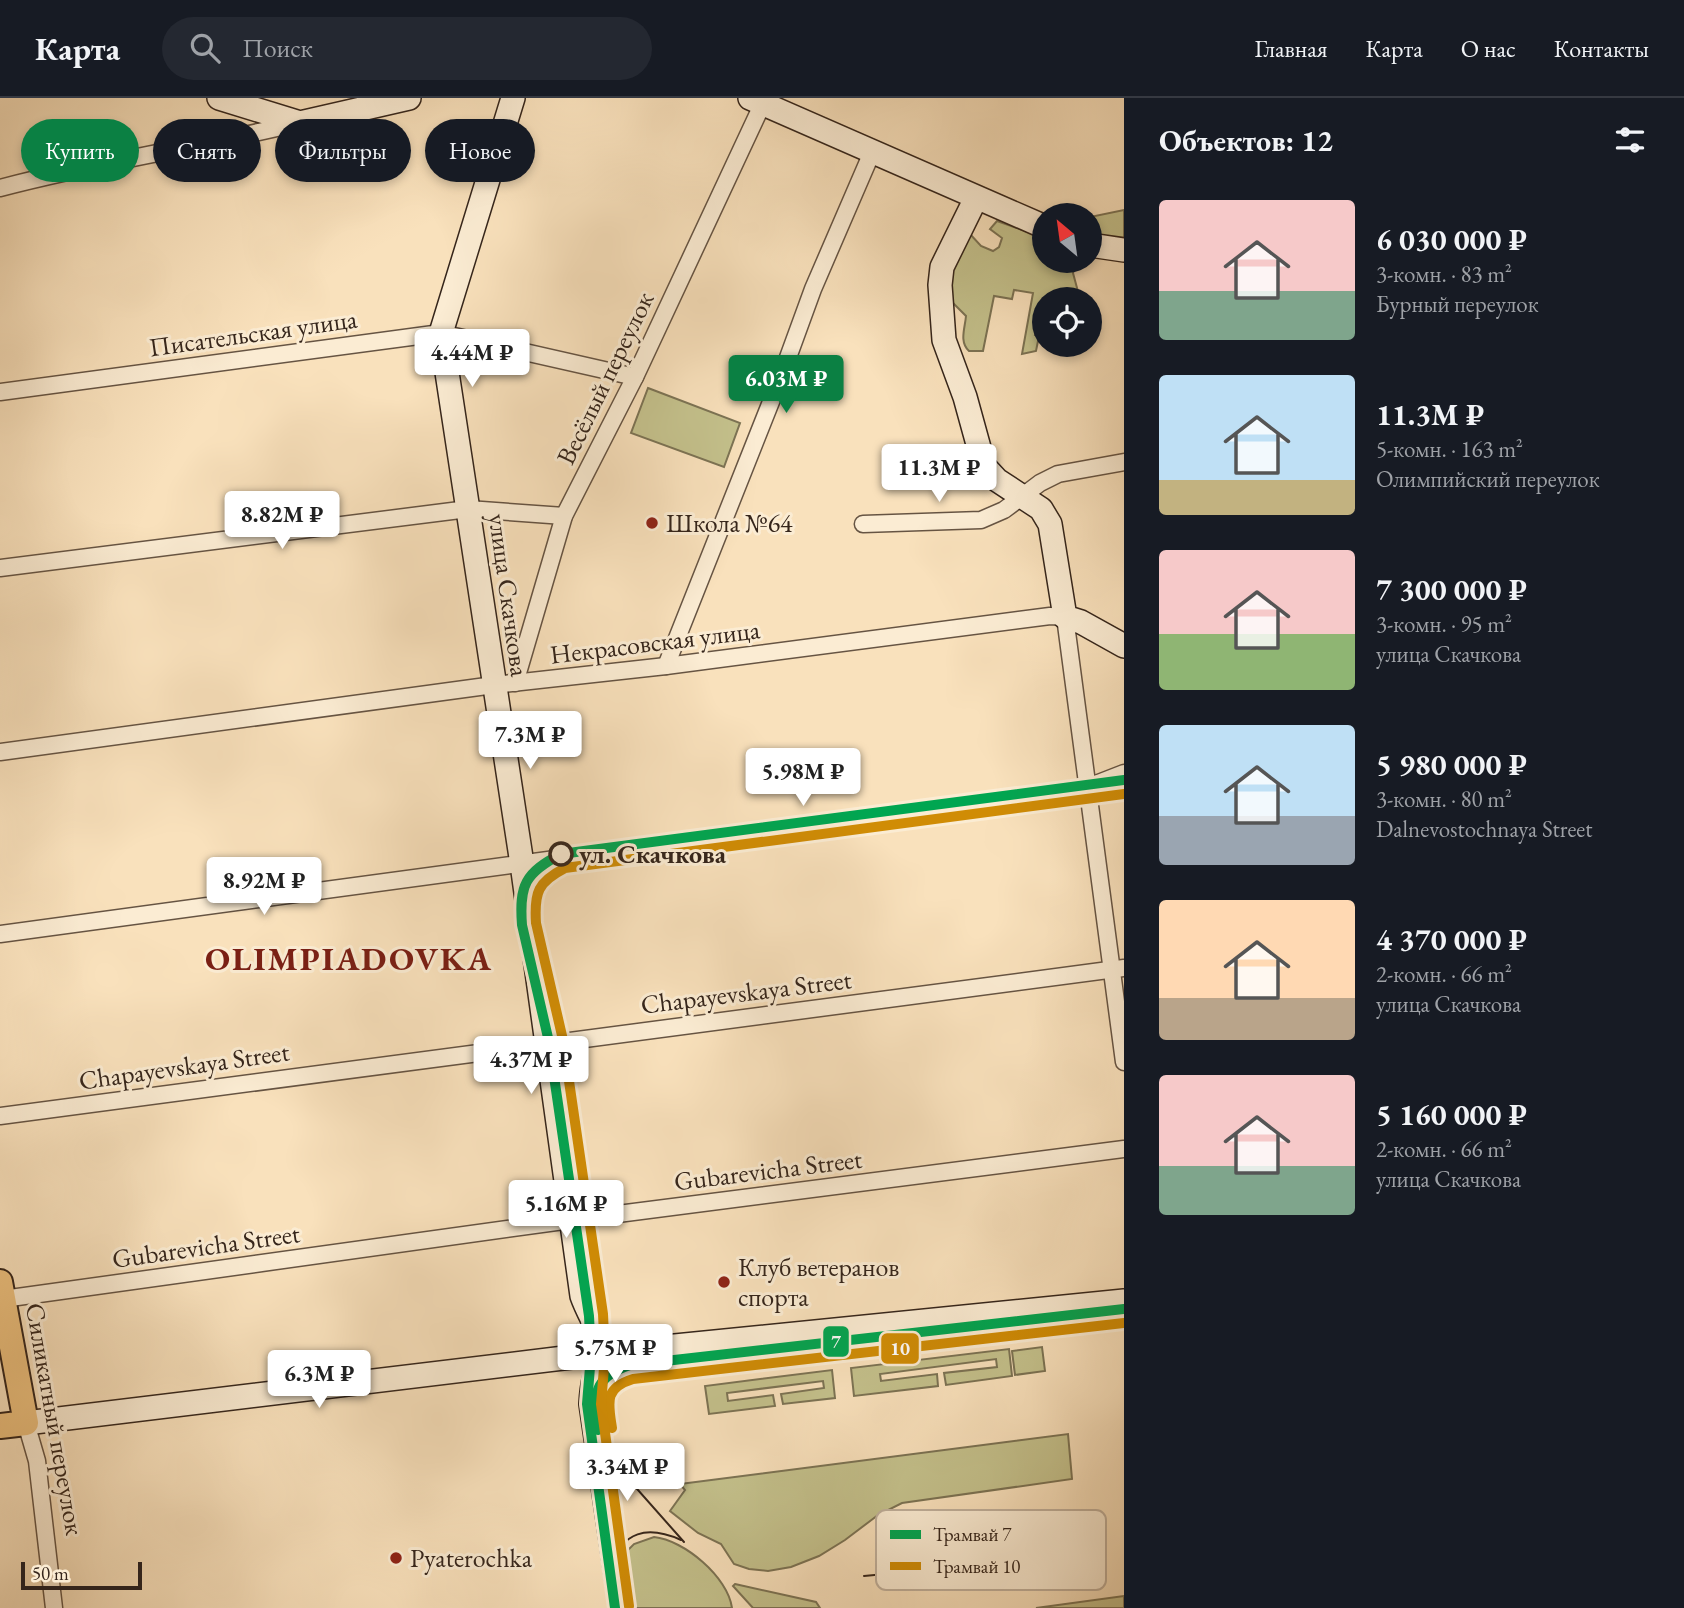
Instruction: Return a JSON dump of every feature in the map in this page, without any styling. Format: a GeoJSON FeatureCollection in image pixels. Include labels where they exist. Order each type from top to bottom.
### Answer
{"type":"FeatureCollection","features":[{"type":"Feature","properties":{"kind":"main road","name":"Силикатный переулок"},"geometry":{"type":"LineString","coordinates":[[2,1291],[26,1423]]}},
{"type":"Feature","properties":{"kind":"main road"},"geometry":{"type":"LineString","coordinates":[[0,1426],[26,1423]]}},
{"type":"Feature","properties":{"kind":"street"},"geometry":{"type":"LineString","coordinates":[[219,98],[287,119]]}},
{"type":"Feature","properties":{"kind":"street"},"geometry":{"type":"LineString","coordinates":[[317,119],[409,98]]}},
{"type":"Feature","properties":{"kind":"street","name":"улица Скачкова"},"geometry":{"type":"LineString","coordinates":[[513,98],[441,333],[468,509],[505,684],[522,864],[582,1296],[603,1340],[605,1353]]}},
{"type":"Feature","properties":{"kind":"street"},"geometry":{"type":"LineString","coordinates":[[757,101],[1032,222]]}},
{"type":"Feature","properties":{"kind":"street","name":"Весёлый переулок"},"geometry":{"type":"LineString","coordinates":[[505,684],[565,516],[635,377],[757,101]]}},
{"type":"Feature","properties":{"kind":"street"},"geometry":{"type":"LineString","coordinates":[[0,188],[41,177],[275,129]]}},
{"type":"Feature","properties":{"kind":"street"},"geometry":{"type":"LineString","coordinates":[[666,666],[813,289],[873,150]]}},
{"type":"Feature","properties":{"kind":"street"},"geometry":{"type":"LineString","coordinates":[[976,198],[941,272],[941,326],[985,466],[990,475],[1041,509],[1050,524],[1066,617],[1088,787],[1118,969],[1124,1062]]}},
{"type":"Feature","properties":{"kind":"street"},"geometry":{"type":"LineString","coordinates":[[1102,247],[1124,250]]}},
{"type":"Feature","properties":{"kind":"street","name":"Писательская улица"},"geometry":{"type":"LineString","coordinates":[[0,392],[441,333],[635,377]]}},
{"type":"Feature","properties":{"kind":"street"},"geometry":{"type":"LineString","coordinates":[[863,524],[981,520],[1004,510],[1040,483],[1058,474],[1124,463]]}},
{"type":"Feature","properties":{"kind":"street"},"geometry":{"type":"LineString","coordinates":[[0,568],[468,509],[565,516]]}},
{"type":"Feature","properties":{"kind":"street","name":"Некрасовская улица"},"geometry":{"type":"LineString","coordinates":[[0,752],[505,684],[1050,616],[1066,617]]}},
{"type":"Feature","properties":{"kind":"street"},"geometry":{"type":"LineString","coordinates":[[1066,617],[1081,622],[1124,646]]}},
{"type":"Feature","properties":{"kind":"street"},"geometry":{"type":"LineString","coordinates":[[0,934],[1088,787],[1124,773]]}},
{"type":"Feature","properties":{"kind":"street","name":"Chapayevskaya Street"},"geometry":{"type":"LineString","coordinates":[[0,1116],[545,1042],[1118,969]]}},
{"type":"Feature","properties":{"kind":"street","name":"Gubarevicha Street"},"geometry":{"type":"LineString","coordinates":[[2,1291],[1124,1149]]}},
{"type":"Feature","properties":{"kind":"street"},"geometry":{"type":"LineString","coordinates":[[26,1423],[605,1353],[1124,1301]]}},
{"type":"Feature","properties":{"kind":"street"},"geometry":{"type":"LineString","coordinates":[[605,1353],[598,1364],[593,1381],[591,1404],[621,1608]]}},
{"type":"Feature","properties":{"kind":"street","name":"Силикатный переулок"},"geometry":{"type":"LineString","coordinates":[[26,1423],[37,1461],[54,1608]]}},
{"type":"Feature","properties":{"kind":"shaded area"},"geometry":{"type":"Polygon","coordinates":[[[1124,210],[1124,241],[1102,240],[1102,215],[1124,210]]]}},
{"type":"Feature","properties":{"kind":"shaded area"},"geometry":{"type":"Polygon","coordinates":[[[997,221],[1032,233],[1032,273],[1073,273],[1077,287],[1032,287],[1032,293],[1014,290],[1012,299],[994,296],[983,351],[969,351],[963,335],[966,316],[949,299],[945,278],[970,234],[981,246],[993,251],[999,247],[1002,238],[990,229],[997,221]]]}},
{"type":"Feature","properties":{"kind":"shaded area"},"geometry":{"type":"Polygon","coordinates":[[[1032,299],[1032,352],[1022,354],[1032,299]]]}},
{"type":"Feature","properties":{"kind":"shaded area"},"geometry":{"type":"Polygon","coordinates":[[[648,388],[740,423],[724,467],[631,433],[648,388]]]}},
{"type":"Feature","properties":{"kind":"shaded area"},"geometry":{"type":"Polygon","coordinates":[[[1039,1327],[1040,1338],[848,1360],[847,1350],[1039,1327]]]}},
{"type":"Feature","properties":{"kind":"shaded area"},"geometry":{"type":"Polygon","coordinates":[[[1042,1347],[1045,1371],[1015,1375],[1012,1351],[1042,1347]]]}},
{"type":"Feature","properties":{"kind":"shaded area"},"geometry":{"type":"Polygon","coordinates":[[[1009,1349],[1012,1376],[946,1385],[944,1373],[997,1367],[996,1359],[880,1374],[881,1381],[937,1374],[938,1386],[854,1396],[851,1368],[1009,1349]]]}},
{"type":"Feature","properties":{"kind":"shaded area"},"geometry":{"type":"Polygon","coordinates":[[[831,1351],[832,1362],[616,1387],[614,1377],[831,1351]]]}},
{"type":"Feature","properties":{"kind":"shaded area"},"geometry":{"type":"Polygon","coordinates":[[[832,1370],[835,1398],[783,1404],[781,1394],[824,1388],[823,1381],[727,1393],[728,1401],[773,1395],[775,1406],[709,1414],[705,1386],[832,1370]]]}},
{"type":"Feature","properties":{"kind":"shaded area"},"geometry":{"type":"Polygon","coordinates":[[[1068,1434],[1072,1479],[902,1503],[888,1510],[876,1510],[876,1517],[819,1556],[791,1567],[768,1571],[734,1564],[721,1544],[698,1533],[670,1511],[685,1490],[680,1484],[1068,1434]]]}},
{"type":"Feature","properties":{"kind":"shaded area"},"geometry":{"type":"Polygon","coordinates":[[[654,1537],[678,1545],[703,1562],[722,1584],[732,1608],[629,1608],[623,1555],[634,1544],[654,1537]]]}},
{"type":"Feature","properties":{"kind":"shaded area"},"geometry":{"type":"Polygon","coordinates":[[[735,1584],[816,1602],[820,1608],[753,1608],[733,1586],[735,1584]]]}},
{"type":"Feature","properties":{"kind":"shaded area"},"geometry":{"type":"Polygon","coordinates":[[[1124,1596],[1124,1608],[1036,1608],[1124,1596]]]}},
{"type":"Feature","properties":{"kind":"tram line","name":"7"},"geometry":{"type":"LineString","coordinates":[[615,1608],[587,1404],[591,1355],[589,1316],[549,1042],[522,925],[522,900],[527,882],[539,867],[561,854],[1124,780]]}},
{"type":"Feature","properties":{"kind":"tram line","name":"10"},"geometry":{"type":"LineString","coordinates":[[629,1606],[601,1404],[605,1356],[603,1314],[563,1040],[536,923],[537,896],[543,883],[565,868],[1124,794]]}},
{"type":"Feature","properties":{"kind":"tram line","name":"7"},"geometry":{"type":"LineString","coordinates":[[598,1430],[598,1389],[609,1375],[630,1365],[1124,1309]]}},
{"type":"Feature","properties":{"kind":"tram line"},"geometry":{"type":"LineString","coordinates":[[740,1354],[767,1355],[1124,1315]]}},
{"type":"Feature","properties":{"kind":"tram line"},"geometry":{"type":"LineString","coordinates":[[589,1316],[597,1333],[618,1355],[645,1364]]}},
{"type":"Feature","properties":{"kind":"tram line","name":"10"},"geometry":{"type":"LineString","coordinates":[[612,1428],[610,1397],[617,1387],[633,1379],[1124,1323]]}},
{"type":"Feature","properties":{"kind":"tram line"},"geometry":{"type":"LineString","coordinates":[[591,1333],[594,1403]]}},
{"type":"Feature","properties":{"kind":"tram line"},"geometry":{"type":"LineString","coordinates":[[599,1438],[607,1455],[684,1542]]}},
{"type":"Feature","properties":{"kind":"tram line"},"geometry":{"type":"LineString","coordinates":[[610,1567],[622,1545],[638,1534],[657,1533],[681,1540]]}},
{"type":"Feature","properties":{"kind":"tram line"},"geometry":{"type":"LineString","coordinates":[[864,1576],[876,1575]]}},
{"type":"Feature","properties":{"kind":"place","name":"Школа №64"},"geometry":{"type":"Point","coordinates":[652,523]}},
{"type":"Feature","properties":{"kind":"place","name":"ул. Скачкова"},"geometry":{"type":"Point","coordinates":[561,854]}},
{"type":"Feature","properties":{"kind":"place","name":"Клуб ветеранов спорта"},"geometry":{"type":"Point","coordinates":[724,1282]}},
{"type":"Feature","properties":{"kind":"place","name":"Pyaterochka"},"geometry":{"type":"Point","coordinates":[396,1558]}},
{"type":"Feature","properties":{"kind":"district","name":"OLIMPIADOVKA"},"geometry":{"type":"Point","coordinates":[349,958]}}]}
